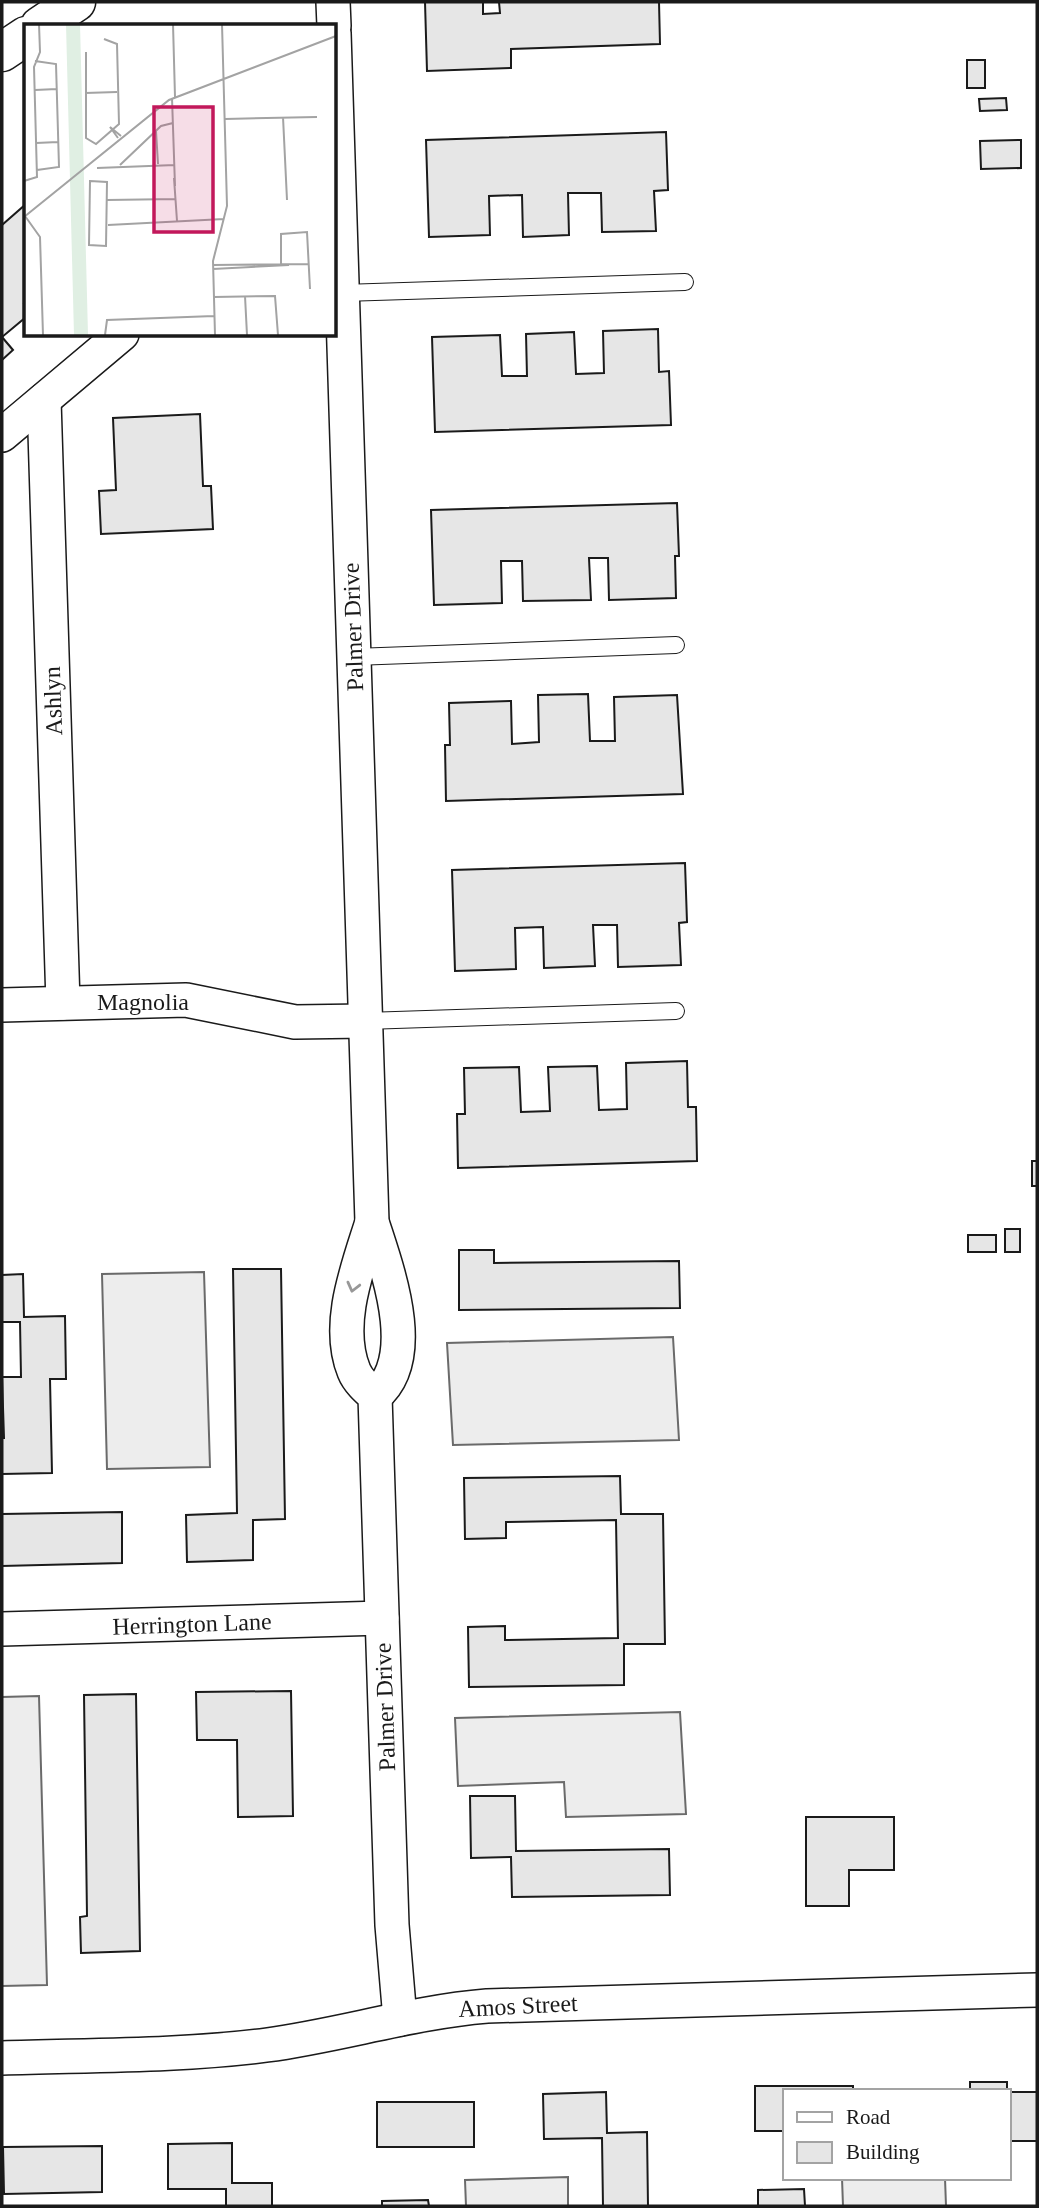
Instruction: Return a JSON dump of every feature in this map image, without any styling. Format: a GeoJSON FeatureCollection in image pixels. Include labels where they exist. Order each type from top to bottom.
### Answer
{"type":"FeatureCollection","features":[{"type":"Feature","properties":{"kind":"main road"},"geometry":{"type":"LineString","coordinates":[[43,24],[76,2]]}},
{"type":"Feature","properties":{"kind":"main road"},"geometry":{"type":"LineString","coordinates":[[2,52],[24,37]]}},
{"type":"Feature","properties":{"kind":"street"},"geometry":{"type":"LineString","coordinates":[[333,2],[334,24]]}},
{"type":"Feature","properties":{"kind":"street","name":"Palmer Drive"},"geometry":{"type":"LineString","coordinates":[[336,137],[339,293],[372,1222],[394,1290],[397,1341],[394,1371],[388,1383],[375,1396]]}},
{"type":"Feature","properties":{"kind":"street"},"geometry":{"type":"LineString","coordinates":[[2,435],[120,336]]}},
{"type":"Feature","properties":{"kind":"street","name":"Ashlyn"},"geometry":{"type":"LineString","coordinates":[[44,400],[63,1003]]}},
{"type":"Feature","properties":{"kind":"street","name":"Magnolia"},"geometry":{"type":"LineString","coordinates":[[2,1004],[186,1000],[295,1022],[365,1021]]}},
{"type":"Feature","properties":{"kind":"street","name":"Palmer Drive"},"geometry":{"type":"LineString","coordinates":[[372,1222],[351,1291],[348,1342],[353,1371],[375,1396],[392,1925],[400,2018]]}},
{"type":"Feature","properties":{"kind":"street","name":"Herrington Lane"},"geometry":{"type":"LineString","coordinates":[[2,1629],[382,1618]]}},
{"type":"Feature","properties":{"kind":"street","name":"Amos Street"},"geometry":{"type":"LineString","coordinates":[[2,2057],[222,2050],[311,2038],[438,2011],[487,2006],[1037,1990]]}},
{"type":"Feature","properties":{"kind":"lane"},"geometry":{"type":"LineString","coordinates":[[339,293],[685,282]]}},
{"type":"Feature","properties":{"kind":"lane"},"geometry":{"type":"LineString","coordinates":[[354,657],[676,645]]}},
{"type":"Feature","properties":{"kind":"lane"},"geometry":{"type":"LineString","coordinates":[[365,1021],[676,1011]]}},
{"type":"Feature","properties":{"kind":"shaded area"},"geometry":{"type":"Polygon","coordinates":[[[204,1272],[210,1467],[107,1469],[102,1274],[204,1272]]]}},
{"type":"Feature","properties":{"kind":"shaded area"},"geometry":{"type":"Polygon","coordinates":[[[673,1337],[679,1440],[453,1445],[447,1343],[673,1337]]]}},
{"type":"Feature","properties":{"kind":"shaded area"},"geometry":{"type":"Polygon","coordinates":[[[39,1696],[47,1985],[2,1986],[2,1697],[39,1696]]]}},
{"type":"Feature","properties":{"kind":"shaded area"},"geometry":{"type":"Polygon","coordinates":[[[680,1712],[686,1814],[566,1817],[564,1782],[458,1786],[455,1718],[680,1712]]]}},
{"type":"Feature","properties":{"kind":"shaded area"},"geometry":{"type":"Polygon","coordinates":[[[568,2177],[568,2206],[466,2206],[465,2180],[568,2177]]]}},
{"type":"Feature","properties":{"kind":"shaded area"},"geometry":{"type":"Polygon","coordinates":[[[842,2180],[945,2180],[946,2206],[843,2206],[842,2180]]]}},
{"type":"Feature","properties":{"kind":"building"},"geometry":{"type":"Polygon","coordinates":[[[425,2],[483,2],[483,14],[500,13],[499,2],[659,2],[660,44],[511,49],[511,68],[427,71],[425,2]]]}},
{"type":"Feature","properties":{"kind":"building"},"geometry":{"type":"Polygon","coordinates":[[[967,60],[985,60],[985,88],[967,88],[967,60]]]}},
{"type":"Feature","properties":{"kind":"building"},"geometry":{"type":"Polygon","coordinates":[[[1006,98],[1007,110],[980,111],[979,99],[1006,98]]]}},
{"type":"Feature","properties":{"kind":"building"},"geometry":{"type":"Polygon","coordinates":[[[666,132],[668,190],[654,191],[656,231],[602,232],[601,193],[568,193],[569,235],[523,237],[522,195],[489,196],[490,235],[429,237],[426,140],[666,132]]]}},
{"type":"Feature","properties":{"kind":"building"},"geometry":{"type":"Polygon","coordinates":[[[1021,140],[1021,168],[981,169],[980,141],[1021,140]]]}},
{"type":"Feature","properties":{"kind":"building"},"geometry":{"type":"Polygon","coordinates":[[[24,206],[24,304],[24,319],[2,337],[2,225],[24,206]]]}},
{"type":"Feature","properties":{"kind":"building"},"geometry":{"type":"Polygon","coordinates":[[[658,329],[659,372],[669,371],[671,425],[435,432],[432,337],[500,335],[502,376],[527,376],[526,334],[574,332],[576,374],[604,373],[603,331],[658,329]]]}},
{"type":"Feature","properties":{"kind":"building"},"geometry":{"type":"Polygon","coordinates":[[[2,337],[13,350],[2,360],[2,337]]]}},
{"type":"Feature","properties":{"kind":"building"},"geometry":{"type":"Polygon","coordinates":[[[200,414],[203,486],[211,486],[213,529],[101,534],[99,491],[116,490],[113,418],[200,414]]]}},
{"type":"Feature","properties":{"kind":"building"},"geometry":{"type":"Polygon","coordinates":[[[677,503],[679,556],[675,556],[676,598],[609,600],[608,558],[589,558],[591,600],[523,601],[522,561],[501,561],[502,603],[434,605],[431,510],[677,503]]]}},
{"type":"Feature","properties":{"kind":"building"},"geometry":{"type":"Polygon","coordinates":[[[588,694],[590,741],[615,741],[614,697],[677,695],[683,794],[446,801],[445,745],[450,745],[449,703],[511,701],[512,744],[539,742],[538,695],[588,694]]]}},
{"type":"Feature","properties":{"kind":"building"},"geometry":{"type":"Polygon","coordinates":[[[685,863],[687,922],[679,923],[681,965],[618,967],[617,925],[593,925],[595,966],[544,968],[543,927],[515,928],[516,969],[455,971],[452,870],[685,863]]]}},
{"type":"Feature","properties":{"kind":"building"},"geometry":{"type":"Polygon","coordinates":[[[687,1061],[688,1107],[696,1107],[697,1161],[458,1168],[457,1114],[465,1114],[464,1068],[519,1067],[521,1112],[550,1111],[548,1067],[597,1066],[599,1110],[627,1109],[626,1063],[687,1061]]]}},
{"type":"Feature","properties":{"kind":"building"},"geometry":{"type":"Polygon","coordinates":[[[1032,1161],[1037,1161],[1037,1186],[1032,1186],[1032,1161]]]}},
{"type":"Feature","properties":{"kind":"building"},"geometry":{"type":"Polygon","coordinates":[[[1005,1229],[1020,1229],[1020,1252],[1005,1252],[1005,1229]]]}},
{"type":"Feature","properties":{"kind":"building"},"geometry":{"type":"Polygon","coordinates":[[[968,1235],[996,1235],[996,1252],[968,1252],[968,1235]]]}},
{"type":"Feature","properties":{"kind":"building"},"geometry":{"type":"Polygon","coordinates":[[[459,1250],[494,1250],[494,1263],[679,1261],[680,1308],[459,1310],[459,1250]]]}},
{"type":"Feature","properties":{"kind":"building"},"geometry":{"type":"Polygon","coordinates":[[[233,1269],[281,1269],[285,1519],[253,1520],[253,1560],[187,1562],[186,1515],[237,1513],[233,1269]]]}},
{"type":"Feature","properties":{"kind":"building"},"geometry":{"type":"Polygon","coordinates":[[[23,1274],[24,1317],[65,1316],[66,1379],[50,1379],[52,1473],[2,1474],[2,1377],[21,1377],[20,1322],[2,1322],[2,1275],[23,1274]]]}},
{"type":"Feature","properties":{"kind":"building"},"geometry":{"type":"Polygon","coordinates":[[[620,1476],[621,1514],[663,1514],[665,1644],[624,1644],[624,1685],[469,1687],[468,1627],[505,1626],[505,1640],[618,1638],[616,1520],[506,1522],[506,1538],[465,1539],[464,1478],[620,1476]]]}},
{"type":"Feature","properties":{"kind":"building"},"geometry":{"type":"Polygon","coordinates":[[[122,1512],[122,1563],[2,1566],[2,1514],[122,1512]]]}},
{"type":"Feature","properties":{"kind":"building"},"geometry":{"type":"Polygon","coordinates":[[[291,1691],[293,1816],[238,1817],[237,1740],[197,1740],[196,1692],[291,1691]]]}},
{"type":"Feature","properties":{"kind":"building"},"geometry":{"type":"Polygon","coordinates":[[[136,1694],[140,1951],[81,1953],[80,1917],[87,1916],[84,1695],[136,1694]]]}},
{"type":"Feature","properties":{"kind":"building"},"geometry":{"type":"Polygon","coordinates":[[[470,1796],[515,1796],[516,1851],[669,1849],[670,1895],[512,1897],[511,1857],[471,1858],[470,1796]]]}},
{"type":"Feature","properties":{"kind":"building"},"geometry":{"type":"Polygon","coordinates":[[[806,1817],[894,1817],[894,1870],[849,1870],[849,1906],[806,1906],[806,1817]]]}},
{"type":"Feature","properties":{"kind":"building"},"geometry":{"type":"Polygon","coordinates":[[[970,2082],[1007,2082],[1007,2089],[970,2089],[970,2082]]]}},
{"type":"Feature","properties":{"kind":"building"},"geometry":{"type":"Polygon","coordinates":[[[755,2086],[853,2086],[853,2089],[783,2089],[783,2131],[755,2131],[755,2086]]]}},
{"type":"Feature","properties":{"kind":"building"},"geometry":{"type":"Polygon","coordinates":[[[606,2092],[607,2133],[647,2132],[648,2206],[603,2206],[602,2138],[544,2139],[543,2094],[606,2092]]]}},
{"type":"Feature","properties":{"kind":"building"},"geometry":{"type":"Polygon","coordinates":[[[1011,2092],[1037,2092],[1037,2141],[1011,2141],[1011,2092]]]}},
{"type":"Feature","properties":{"kind":"building"},"geometry":{"type":"Polygon","coordinates":[[[377,2102],[474,2102],[474,2147],[377,2147],[377,2102]]]}},
{"type":"Feature","properties":{"kind":"building"},"geometry":{"type":"Polygon","coordinates":[[[232,2143],[232,2183],[272,2183],[272,2206],[226,2206],[226,2189],[168,2189],[168,2144],[232,2143]]]}},
{"type":"Feature","properties":{"kind":"building"},"geometry":{"type":"Polygon","coordinates":[[[102,2146],[102,2192],[4,2194],[3,2147],[102,2146]]]}},
{"type":"Feature","properties":{"kind":"building"},"geometry":{"type":"Polygon","coordinates":[[[804,2189],[805,2206],[758,2206],[758,2190],[804,2189]]]}},
{"type":"Feature","properties":{"kind":"building"},"geometry":{"type":"Polygon","coordinates":[[[428,2200],[429,2206],[382,2206],[382,2201],[428,2200]]]}}]}
